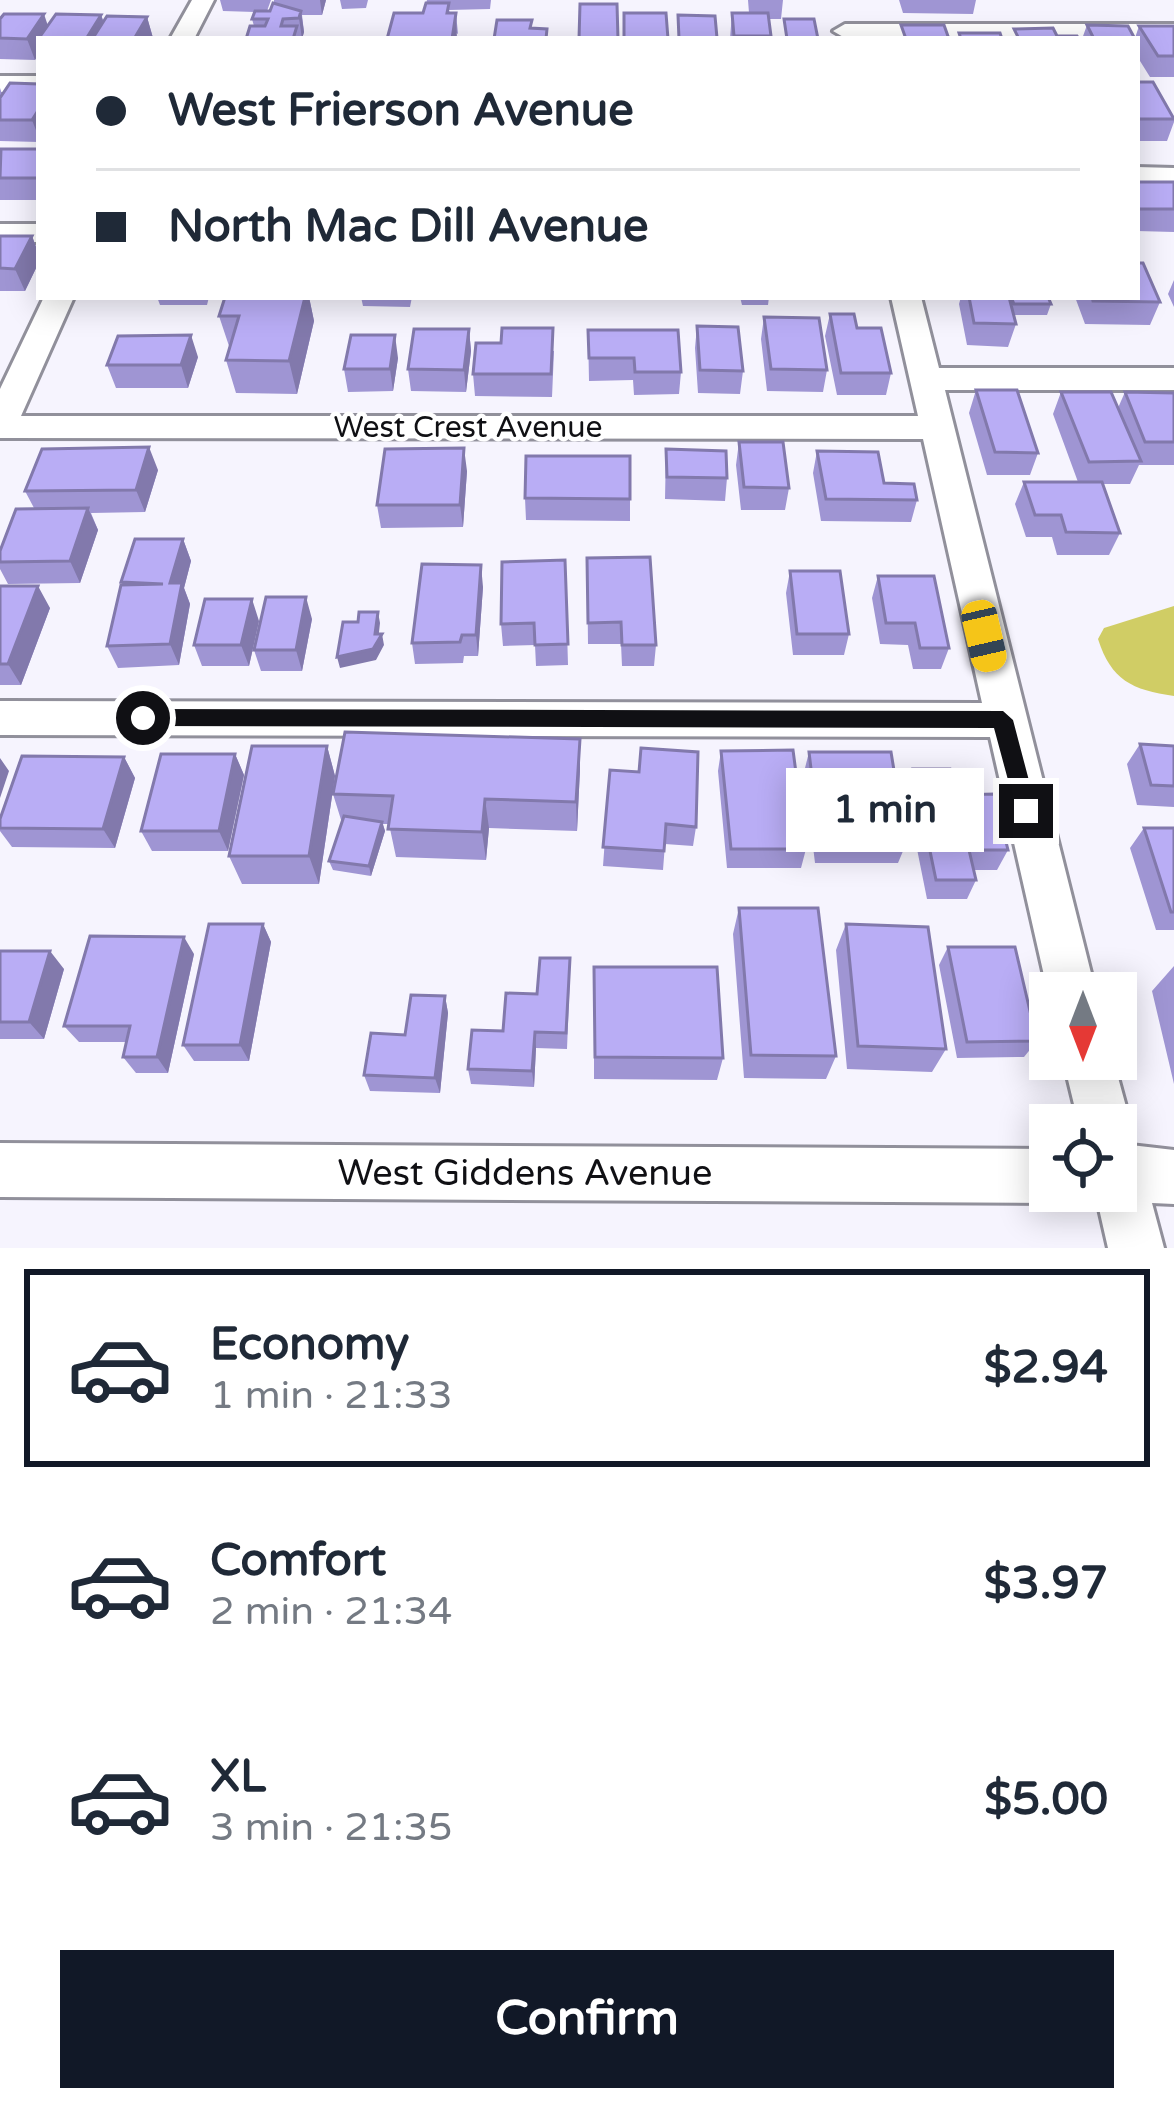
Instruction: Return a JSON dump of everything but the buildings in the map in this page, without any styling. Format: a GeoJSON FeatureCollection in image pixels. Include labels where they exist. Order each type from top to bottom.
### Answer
{"type":"FeatureCollection","features":[{"type":"Feature","properties":{"kind":"street"},"geometry":{"type":"LineString","coordinates":[[184,36],[203,0]]}},
{"type":"Feature","properties":{"kind":"street"},"geometry":{"type":"LineString","coordinates":[[838,0],[846,35],[1174,31]]}},
{"type":"Feature","properties":{"kind":"street"},"geometry":{"type":"LineString","coordinates":[[0,84],[36,84]]}},
{"type":"Feature","properties":{"kind":"street"},"geometry":{"type":"LineString","coordinates":[[1140,176],[1174,176]]}},
{"type":"Feature","properties":{"kind":"street"},"geometry":{"type":"LineString","coordinates":[[0,232],[36,233]]}},
{"type":"Feature","properties":{"kind":"street"},"geometry":{"type":"LineString","coordinates":[[0,425],[58,300]]}},
{"type":"Feature","properties":{"kind":"street"},"geometry":{"type":"LineString","coordinates":[[907,300],[1067,972]]}},
{"type":"Feature","properties":{"kind":"street"},"geometry":{"type":"LineString","coordinates":[[925,379],[1174,379]]}},
{"type":"Feature","properties":{"kind":"street","name":"West Crest Avenue"},"geometry":{"type":"LineString","coordinates":[[0,425],[936,428]]}},
{"type":"Feature","properties":{"kind":"street"},"geometry":{"type":"LineString","coordinates":[[0,718],[1003,720]]}},
{"type":"Feature","properties":{"kind":"street","name":"West Giddens Avenue"},"geometry":{"type":"LineString","coordinates":[[0,1170],[1029,1176]]}},
{"type":"Feature","properties":{"kind":"street"},"geometry":{"type":"LineString","coordinates":[[1137,1175],[1174,1177]]}},
{"type":"Feature","properties":{"kind":"street"},"geometry":{"type":"LineString","coordinates":[[1127,1212],[1136,1248]]}},
{"type":"Feature","properties":{"kind":"shaded area"},"geometry":{"type":"Polygon","coordinates":[[[1174,606],[1174,696],[1125,681],[1109,664],[1098,639],[1104,628],[1174,606]]]}},
{"type":"Feature","properties":{"kind":"route"},"geometry":{"type":"LineString","coordinates":[[143,718],[1003,720],[1026,811]]}}]}
